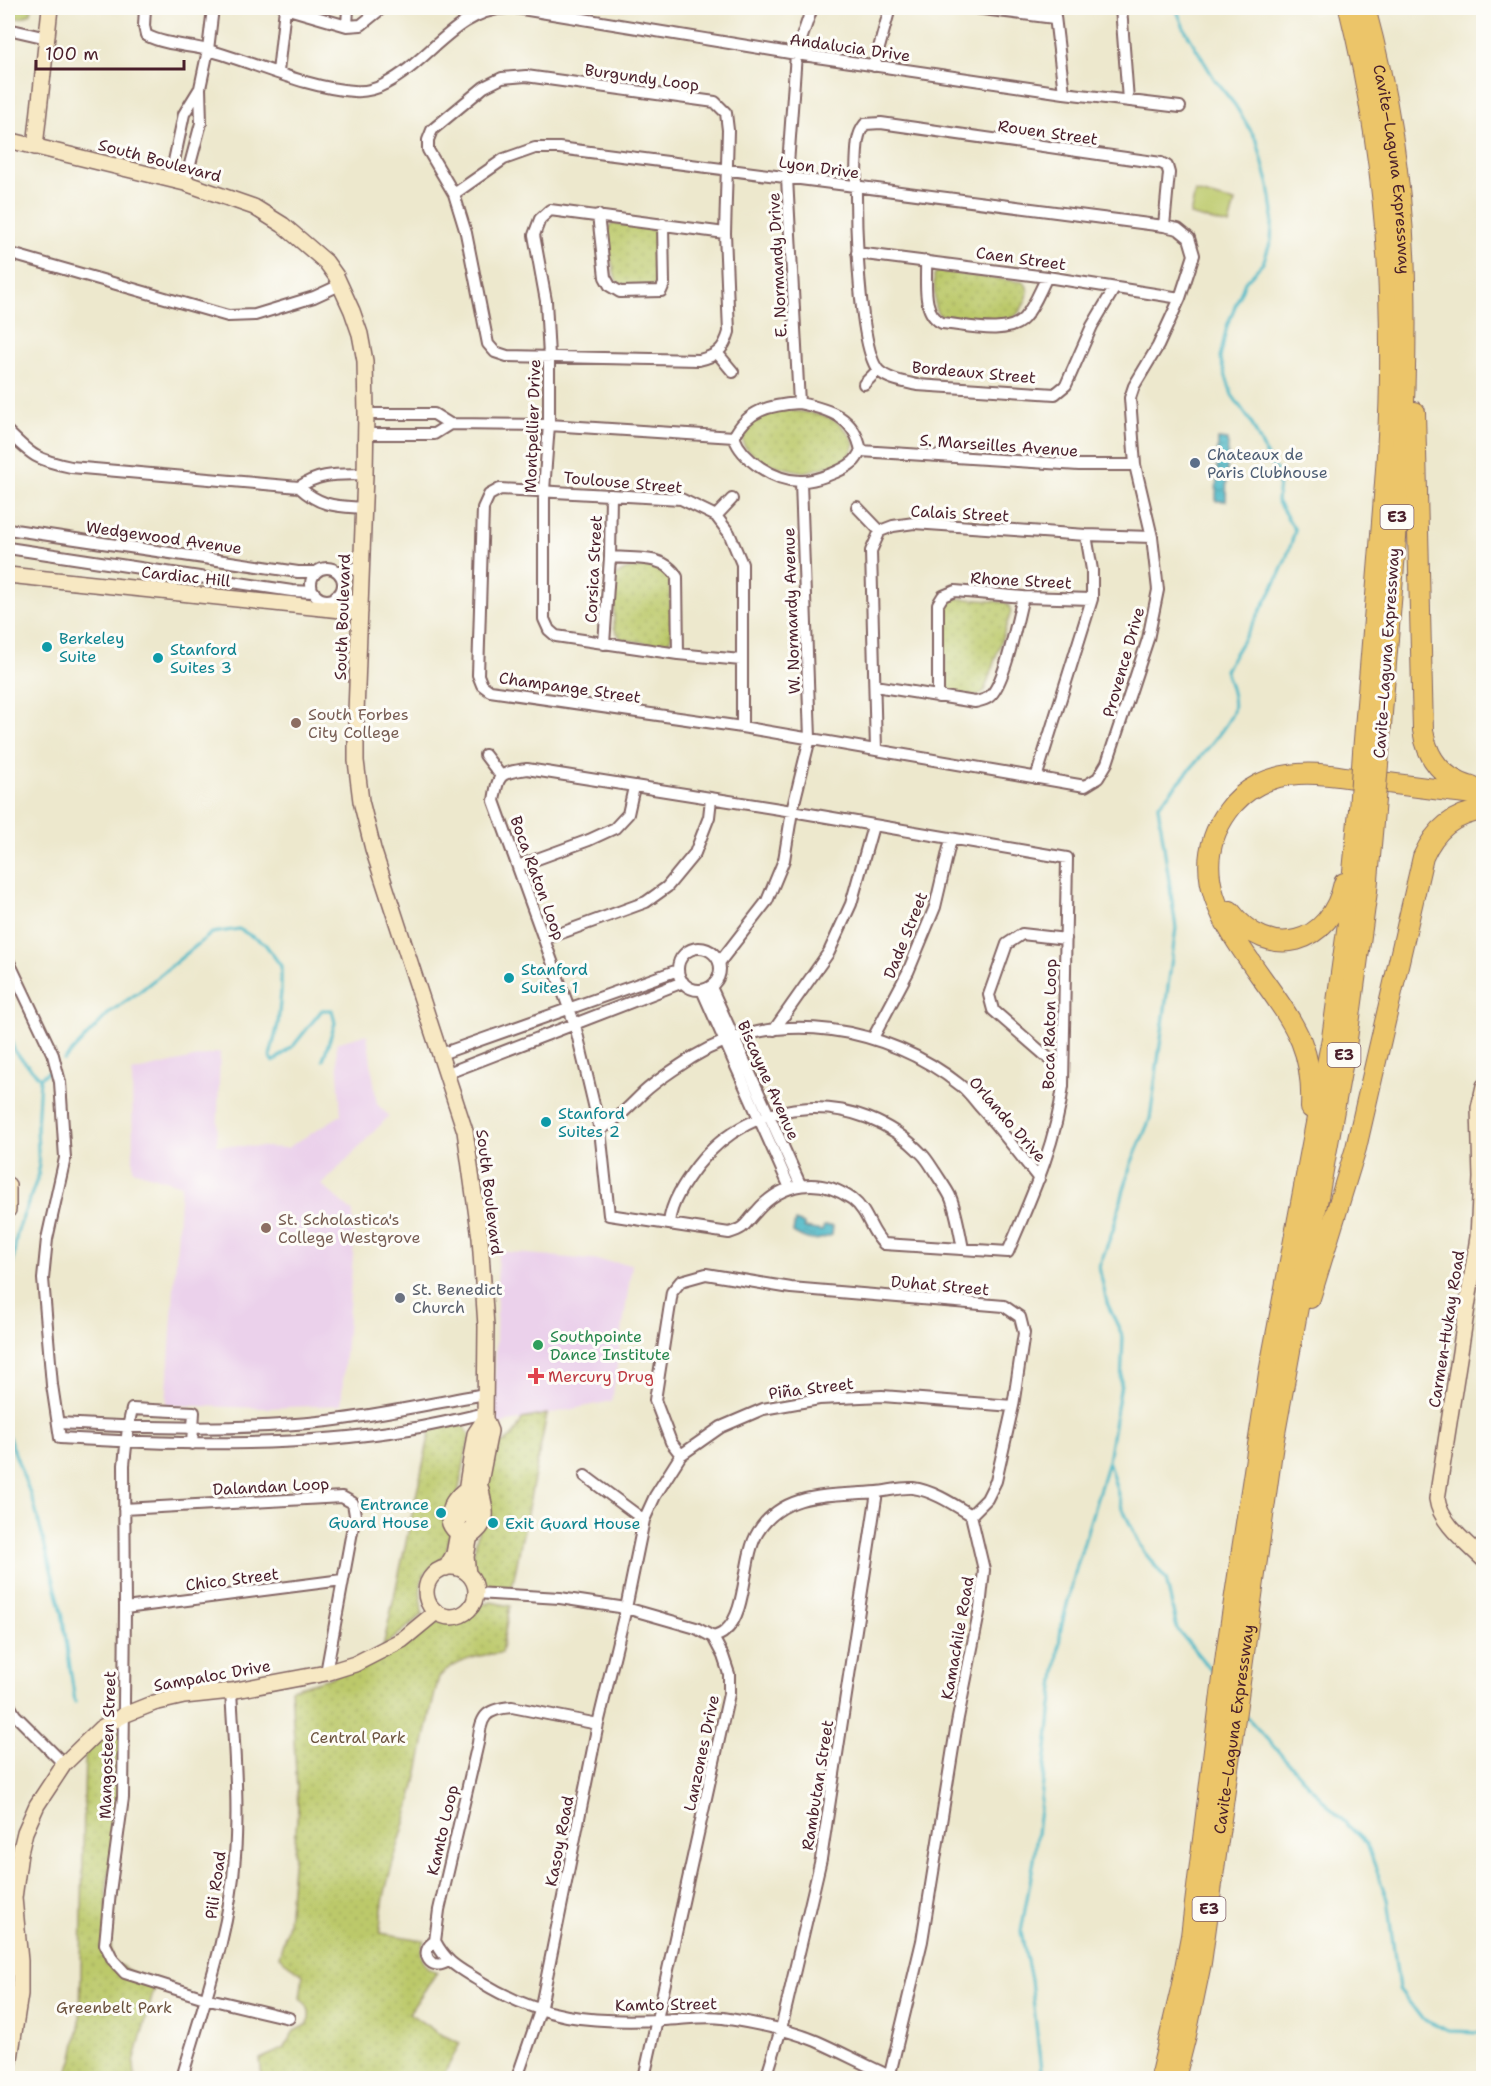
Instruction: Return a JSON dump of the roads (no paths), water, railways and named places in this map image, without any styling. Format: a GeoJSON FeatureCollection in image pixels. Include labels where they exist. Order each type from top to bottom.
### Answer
{"type":"FeatureCollection","features":[{"type":"Feature","properties":{"kind":"highway","name":"Cavite–Laguna Expressway"},"geometry":{"type":"LineString","coordinates":[[1349,8],[1378,106]]}},
{"type":"Feature","properties":{"kind":"highway","name":"Cavite–Laguna Expressway"},"geometry":{"type":"LineString","coordinates":[[1365,8],[1405,280],[1403,409],[1371,752]]}},
{"type":"Feature","properties":{"kind":"highway","name":"Cavite–Laguna Expressway"},"geometry":{"type":"LineString","coordinates":[[1160,2079],[1191,1936],[1226,1654],[1277,1375],[1299,1296],[1315,1218],[1347,1039],[1364,912],[1367,811],[1389,407],[1388,175]]}},
{"type":"Feature","properties":{"kind":"highway"},"geometry":{"type":"LineString","coordinates":[[1405,280],[1414,384],[1423,730],[1427,750],[1443,772],[1455,781],[1484,793]]}},
{"type":"Feature","properties":{"kind":"highway"},"geometry":{"type":"LineString","coordinates":[[1306,1182],[1311,1091],[1305,1053],[1293,1027],[1217,907],[1210,884],[1209,870],[1209,857],[1216,831],[1222,819],[1239,798],[1262,782],[1284,776],[1332,775],[1484,793]]}},
{"type":"Feature","properties":{"kind":"highway"},"geometry":{"type":"LineString","coordinates":[[1367,811],[1340,899],[1326,923],[1310,935],[1287,941],[1272,941],[1259,937],[1238,922],[1222,896],[1218,868],[1219,852],[1229,825],[1238,812],[1261,795],[1290,784],[1306,783],[1484,804]]}},
{"type":"Feature","properties":{"kind":"highway"},"geometry":{"type":"LineString","coordinates":[[1277,1375],[1302,1331],[1356,1148],[1423,857],[1433,837],[1446,824],[1461,815],[1484,810]]}},
{"type":"Feature","properties":{"kind":"highway","name":"Cavite–Laguna Expressway"},"geometry":{"type":"LineString","coordinates":[[1306,1182],[1367,811]]}},
{"type":"Feature","properties":{"kind":"highway","name":"E3"},"geometry":{"type":"LineString","coordinates":[[1277,1375],[1306,1182]]}},
{"type":"Feature","properties":{"kind":"highway","name":"Cavite–Laguna Expressway"},"geometry":{"type":"LineString","coordinates":[[1175,2079],[1189,2025],[1201,1963],[1263,1508],[1277,1375]]}},
{"type":"Feature","properties":{"kind":"street"},"geometry":{"type":"LineString","coordinates":[[35,147],[50,8]]}},
{"type":"Feature","properties":{"kind":"street"},"geometry":{"type":"LineString","coordinates":[[146,8],[144,26],[146,35],[155,39],[208,50],[324,86],[355,92],[370,90],[386,84],[477,11],[508,8]]}},
{"type":"Feature","properties":{"kind":"street"},"geometry":{"type":"LineString","coordinates":[[178,182],[201,123],[200,88],[208,50],[213,8]]}},
{"type":"Feature","properties":{"kind":"street"},"geometry":{"type":"LineString","coordinates":[[278,72],[285,8],[347,26],[361,25],[382,8]]}},
{"type":"Feature","properties":{"kind":"street"},"geometry":{"type":"LineString","coordinates":[[347,26],[348,8]]}},
{"type":"Feature","properties":{"kind":"street","name":"Andalucia Drive"},"geometry":{"type":"LineString","coordinates":[[516,8],[874,66],[1180,107]]}},
{"type":"Feature","properties":{"kind":"street","name":"E. Normandy Drive"},"geometry":{"type":"LineString","coordinates":[[799,403],[788,178],[796,54],[812,8]]}},
{"type":"Feature","properties":{"kind":"street"},"geometry":{"type":"LineString","coordinates":[[874,66],[890,8]]}},
{"type":"Feature","properties":{"kind":"street"},"geometry":{"type":"LineString","coordinates":[[975,8],[1054,13],[1064,93]]}},
{"type":"Feature","properties":{"kind":"street"},"geometry":{"type":"LineString","coordinates":[[1121,8],[1128,100]]}},
{"type":"Feature","properties":{"kind":"street"},"geometry":{"type":"LineString","coordinates":[[8,29],[47,38]]}},
{"type":"Feature","properties":{"kind":"street","name":"Burgundy Loop"},"geometry":{"type":"LineString","coordinates":[[526,76],[715,102],[726,113],[725,233],[729,332],[726,344],[718,354],[699,360],[507,356],[495,352],[488,344],[466,233],[454,194],[428,150],[428,140],[432,130],[484,87],[501,78],[526,76]]}},
{"type":"Feature","properties":{"kind":"street"},"geometry":{"type":"LineString","coordinates":[[178,182],[184,114],[200,88]]}},
{"type":"Feature","properties":{"kind":"street","name":"Rouen Street"},"geometry":{"type":"LineString","coordinates":[[856,187],[860,131],[865,124],[881,123],[1161,163],[1167,166],[1168,173],[1164,226]]}},
{"type":"Feature","properties":{"kind":"street","name":"South Boulevard"},"geometry":{"type":"LineString","coordinates":[[8,140],[178,182],[254,207],[283,225],[326,262],[340,285],[360,334],[365,361],[366,414],[366,474],[356,713],[361,801],[373,849],[448,1073],[465,1131],[475,1196],[486,1326],[485,1416],[490,1431],[481,1483],[486,1515],[480,1530],[450,1524],[450,1508],[453,1501],[466,1489],[475,1434],[485,1416]]}},
{"type":"Feature","properties":{"kind":"street","name":"Lyon Drive"},"geometry":{"type":"LineString","coordinates":[[454,194],[504,159],[535,148],[559,148],[1164,226],[1178,229],[1189,238]]}},
{"type":"Feature","properties":{"kind":"street"},"geometry":{"type":"LineString","coordinates":[[856,187],[857,253],[869,350],[878,370],[864,384]]}},
{"type":"Feature","properties":{"kind":"street","name":"Montpellier Drive"},"geometry":{"type":"LineString","coordinates":[[725,233],[550,210],[540,219],[534,235],[546,301],[549,356],[549,426],[544,490],[544,619],[549,630],[556,636],[678,654],[741,660]]}},
{"type":"Feature","properties":{"kind":"street"},"geometry":{"type":"LineString","coordinates":[[598,215],[605,277],[610,286],[620,292],[661,291],[664,284],[663,224]]}},
{"type":"Feature","properties":{"kind":"street","name":"Provence Drive"},"geometry":{"type":"LineString","coordinates":[[810,738],[1085,786],[1098,778],[1107,763],[1148,639],[1158,590],[1152,537],[1135,465],[1130,398],[1180,298],[1194,255],[1189,238]]}},
{"type":"Feature","properties":{"kind":"street"},"geometry":{"type":"LineString","coordinates":[[8,253],[228,316],[255,315],[314,297],[340,285]]}},
{"type":"Feature","properties":{"kind":"street","name":"Caen Street"},"geometry":{"type":"LineString","coordinates":[[857,253],[1047,277],[1180,298]]}},
{"type":"Feature","properties":{"kind":"street"},"geometry":{"type":"LineString","coordinates":[[926,261],[928,309],[934,319],[942,323],[1004,329],[1016,326],[1025,318],[1047,277]]}},
{"type":"Feature","properties":{"kind":"street","name":"Bordeaux Street"},"geometry":{"type":"LineString","coordinates":[[878,370],[896,380],[917,385],[1055,394],[1066,385],[1092,326],[1114,289]]}},
{"type":"Feature","properties":{"kind":"street"},"geometry":{"type":"LineString","coordinates":[[718,354],[733,372]]}},
{"type":"Feature","properties":{"kind":"street"},"geometry":{"type":"LineString","coordinates":[[799,403],[833,411],[850,426],[859,441],[861,451],[853,462],[841,470],[801,482],[773,474],[757,466],[737,447],[734,437],[740,425],[763,409],[781,404],[799,403]]}},
{"type":"Feature","properties":{"kind":"street"},"geometry":{"type":"LineString","coordinates":[[366,414],[434,414],[450,424],[549,426],[734,437]]}},
{"type":"Feature","properties":{"kind":"street"},"geometry":{"type":"LineString","coordinates":[[366,434],[434,434],[450,424]]}},
{"type":"Feature","properties":{"kind":"street"},"geometry":{"type":"LineString","coordinates":[[8,432],[28,452],[47,462],[299,487],[311,498],[326,505],[364,508]]}},
{"type":"Feature","properties":{"kind":"street","name":"S. Marseilles Avenue"},"geometry":{"type":"LineString","coordinates":[[861,451],[1079,465],[1135,465]]}},
{"type":"Feature","properties":{"kind":"street"},"geometry":{"type":"LineString","coordinates":[[299,487],[312,478],[328,475],[366,474]]}},
{"type":"Feature","properties":{"kind":"street","name":"W. Normandy Avenue"},"geometry":{"type":"LineString","coordinates":[[720,963],[767,901],[784,860],[792,811],[810,738],[801,482]]}},
{"type":"Feature","properties":{"kind":"street","name":"Toulouse Street"},"geometry":{"type":"LineString","coordinates":[[489,495],[500,489],[544,490],[681,500],[717,516]]}},
{"type":"Feature","properties":{"kind":"street","name":"Champange Street"},"geometry":{"type":"LineString","coordinates":[[489,495],[483,508],[478,675],[482,685],[490,691],[810,738]]}},
{"type":"Feature","properties":{"kind":"street","name":"Corsica Street"},"geometry":{"type":"LineString","coordinates":[[604,644],[610,557],[611,495]]}},
{"type":"Feature","properties":{"kind":"street"},"geometry":{"type":"LineString","coordinates":[[732,499],[717,516],[729,533],[742,564],[742,727]]}},
{"type":"Feature","properties":{"kind":"street"},"geometry":{"type":"LineString","coordinates":[[857,507],[880,531],[870,551],[876,750]]}},
{"type":"Feature","properties":{"kind":"street","name":"Calais Street"},"geometry":{"type":"LineString","coordinates":[[880,531],[893,526],[914,523],[1086,535],[1152,537]]}},
{"type":"Feature","properties":{"kind":"street","name":"Wedgewood Avenue"},"geometry":{"type":"LineString","coordinates":[[8,529],[298,572],[316,572],[320,569],[331,568],[340,574],[362,565]]}},
{"type":"Feature","properties":{"kind":"street","name":"Rhone Street"},"geometry":{"type":"LineString","coordinates":[[1036,778],[1092,599],[1092,570],[1086,535]]}},
{"type":"Feature","properties":{"kind":"street","name":"Wedgewood Avenue"},"geometry":{"type":"LineString","coordinates":[[8,548],[292,591],[314,592],[324,599],[336,596],[360,607]]}},
{"type":"Feature","properties":{"kind":"street"},"geometry":{"type":"LineString","coordinates":[[610,557],[662,561],[673,569],[677,577],[678,654]]}},
{"type":"Feature","properties":{"kind":"street"},"geometry":{"type":"LineString","coordinates":[[314,592],[312,580],[316,572]]}},
{"type":"Feature","properties":{"kind":"street"},"geometry":{"type":"LineString","coordinates":[[336,596],[343,583],[340,574]]}},
{"type":"Feature","properties":{"kind":"street","name":"Cardiac Hill"},"geometry":{"type":"LineString","coordinates":[[8,575],[360,607]]}},
{"type":"Feature","properties":{"kind":"street","name":"Rhone Street"},"geometry":{"type":"LineString","coordinates":[[938,697],[938,604],[943,596],[955,591],[1023,597],[1092,599]]}},
{"type":"Feature","properties":{"kind":"street"},"geometry":{"type":"LineString","coordinates":[[875,686],[975,702],[988,698],[996,689],[1002,674],[1023,597]]}},
{"type":"Feature","properties":{"kind":"street"},"geometry":{"type":"LineString","coordinates":[[485,755],[501,776]]}},
{"type":"Feature","properties":{"kind":"street","name":"Boca Raton Loop"},"geometry":{"type":"LineString","coordinates":[[527,769],[711,799],[1067,858],[1061,1106],[1039,1179],[1008,1252],[884,1244],[877,1238],[868,1216],[853,1200],[834,1189],[795,1186],[772,1196],[756,1211],[744,1228],[729,1233],[609,1215],[600,1130],[575,1025],[494,801],[497,780],[505,772],[527,769]]}},
{"type":"Feature","properties":{"kind":"street"},"geometry":{"type":"LineString","coordinates":[[518,866],[615,828],[628,814],[634,787]]}},
{"type":"Feature","properties":{"kind":"street"},"geometry":{"type":"LineString","coordinates":[[545,939],[646,902],[667,887],[695,853],[709,817],[711,799]]}},
{"type":"Feature","properties":{"kind":"street"},"geometry":{"type":"LineString","coordinates":[[774,1030],[830,952],[851,904],[873,826]]}},
{"type":"Feature","properties":{"kind":"street","name":"Dade Street"},"geometry":{"type":"LineString","coordinates":[[873,1038],[908,972],[935,907],[951,838]]}},
{"type":"Feature","properties":{"kind":"street"},"geometry":{"type":"LineString","coordinates":[[1062,1070],[993,1010],[989,995],[1007,944],[1022,934],[1066,939]]}},
{"type":"Feature","properties":{"kind":"street"},"geometry":{"type":"LineString","coordinates":[[699,948],[712,952],[720,963],[719,976],[706,989],[694,990],[682,982],[678,970],[687,952],[699,948]]}},
{"type":"Feature","properties":{"kind":"street"},"geometry":{"type":"LineString","coordinates":[[8,960],[53,1055],[60,1083],[65,1158],[47,1239],[43,1279],[51,1373],[60,1438],[192,1444],[329,1439],[485,1416]]}},
{"type":"Feature","properties":{"kind":"street"},"geometry":{"type":"LineString","coordinates":[[441,1054],[678,970]]}},
{"type":"Feature","properties":{"kind":"street"},"geometry":{"type":"LineString","coordinates":[[448,1073],[682,982]]}},
{"type":"Feature","properties":{"kind":"street","name":"Biscayne Avenue"},"geometry":{"type":"LineString","coordinates":[[706,989],[795,1186]]}},
{"type":"Feature","properties":{"kind":"street","name":"Orlando Drive"},"geometry":{"type":"LineString","coordinates":[[600,1130],[623,1115],[643,1093],[694,1057],[729,1040],[795,1027],[841,1031],[873,1038],[914,1054],[961,1086],[1039,1179]]}},
{"type":"Feature","properties":{"kind":"street","name":"Carmen-Hukay Road"},"geometry":{"type":"LineString","coordinates":[[1484,1086],[1479,1108],[1478,1237],[1437,1499],[1438,1508],[1445,1519],[1484,1560]]}},
{"type":"Feature","properties":{"kind":"street"},"geometry":{"type":"LineString","coordinates":[[669,1223],[673,1206],[685,1182],[709,1150],[741,1126],[778,1111],[818,1107],[854,1113],[893,1129],[924,1155],[950,1196],[963,1249]]}},
{"type":"Feature","properties":{"kind":"street"},"geometry":{"type":"LineString","coordinates":[[8,1185],[8,1210]]}},
{"type":"Feature","properties":{"kind":"street","name":"Duhat Street"},"geometry":{"type":"LineString","coordinates":[[681,1455],[670,1442],[655,1400],[672,1292],[681,1281],[706,1274],[791,1288],[1004,1306],[1020,1317],[1024,1333],[1013,1406],[996,1481],[987,1499],[971,1515]]}},
{"type":"Feature","properties":{"kind":"street"},"geometry":{"type":"LineString","coordinates":[[59,1422],[128,1427],[286,1424],[328,1421],[485,1394]]}},
{"type":"Feature","properties":{"kind":"street","name":"Piña Street"},"geometry":{"type":"LineString","coordinates":[[626,1608],[644,1520],[655,1496],[681,1455],[721,1427],[763,1409],[819,1399],[882,1396],[1013,1406]]}},
{"type":"Feature","properties":{"kind":"street"},"geometry":{"type":"LineString","coordinates":[[128,1427],[132,1409],[194,1412],[192,1444]]}},
{"type":"Feature","properties":{"kind":"street","name":"Mangosteen Street"},"geometry":{"type":"LineString","coordinates":[[128,1427],[124,1465],[123,1798],[105,1944],[113,1960],[125,1973],[206,1998],[289,2018]]}},
{"type":"Feature","properties":{"kind":"street"},"geometry":{"type":"LineString","coordinates":[[585,1476],[644,1520]]}},
{"type":"Feature","properties":{"kind":"street"},"geometry":{"type":"LineString","coordinates":[[476,1593],[560,1598],[626,1608],[696,1628],[713,1637],[725,1631],[732,1622],[740,1603],[756,1535],[770,1515],[793,1501],[834,1494],[913,1488],[940,1497],[971,1515]]}},
{"type":"Feature","properties":{"kind":"street","name":"Rambutan Street"},"geometry":{"type":"LineString","coordinates":[[766,2079],[781,2029],[821,1859],[877,1492]]}},
{"type":"Feature","properties":{"kind":"street","name":"Dalandan Loop"},"geometry":{"type":"LineString","coordinates":[[124,1509],[342,1497],[353,1503],[355,1515],[326,1673]]}},
{"type":"Feature","properties":{"kind":"street","name":"Kamachile Road"},"geometry":{"type":"LineString","coordinates":[[890,2077],[922,1941],[957,1723],[980,1608],[984,1570],[971,1515]]}},
{"type":"Feature","properties":{"kind":"street","name":"South Boulevard"},"geometry":{"type":"LineString","coordinates":[[446,1568],[466,1526]]}},
{"type":"Feature","properties":{"kind":"street","name":"South Boulevard"},"geometry":{"type":"LineString","coordinates":[[466,1526],[468,1574]]}},
{"type":"Feature","properties":{"kind":"street"},"geometry":{"type":"LineString","coordinates":[[454,1567],[468,1574],[473,1579],[476,1593],[471,1608],[458,1616],[442,1616],[436,1612],[427,1599],[428,1583],[432,1576],[446,1568],[454,1567]]}},
{"type":"Feature","properties":{"kind":"street","name":"Chico Street"},"geometry":{"type":"LineString","coordinates":[[125,1608],[342,1580]]}},
{"type":"Feature","properties":{"kind":"street","name":"Kasoy Road"},"geometry":{"type":"LineString","coordinates":[[517,2079],[540,2010],[598,1724],[626,1608]]}},
{"type":"Feature","properties":{"kind":"street","name":"Sampaloc Drive"},"geometry":{"type":"LineString","coordinates":[[8,2071],[21,1994],[14,1898],[20,1853],[37,1805],[64,1764],[101,1728],[124,1715],[154,1703],[184,1696],[231,1691],[326,1673],[355,1664],[402,1640],[436,1612]]}},
{"type":"Feature","properties":{"kind":"street","name":"Lanzones Drive"},"geometry":{"type":"LineString","coordinates":[[644,2079],[729,1694],[729,1674],[713,1637]]}},
{"type":"Feature","properties":{"kind":"street","name":"Pili Road"},"geometry":{"type":"LineString","coordinates":[[183,2079],[224,1933],[235,1857],[237,1800],[231,1691]]}},
{"type":"Feature","properties":{"kind":"street"},"geometry":{"type":"LineString","coordinates":[[8,1703],[15,1715],[64,1764]]}},
{"type":"Feature","properties":{"kind":"street","name":"Kamto Loop"},"geometry":{"type":"LineString","coordinates":[[540,2010],[497,1992],[448,1961],[435,1941],[439,1910],[481,1724],[488,1712],[512,1707],[598,1724]]}},
{"type":"Feature","properties":{"kind":"street","name":"Kamto Street"},"geometry":{"type":"LineString","coordinates":[[540,2010],[572,2018],[657,2020],[720,2017],[781,2029],[816,2041],[890,2077]]}},
{"type":"Feature","properties":{"kind":"water"},"geometry":{"type":"Polygon","coordinates":[[[1218,439],[1228,440],[1226,501],[1216,501],[1218,439]]]}},
{"type":"Feature","properties":{"kind":"water"},"geometry":{"type":"Polygon","coordinates":[[[795,1221],[804,1224],[804,1228],[822,1231],[824,1226],[833,1226],[832,1235],[816,1240],[803,1238],[793,1232],[795,1221]]]}},
{"type":"Feature","properties":{"kind":"waterway"},"geometry":{"type":"LineString","coordinates":[[1039,2078],[1041,2070],[1031,1980],[1021,1932],[1034,1860],[1061,1628],[1108,1461],[1121,1384],[1123,1337],[1107,1303],[1099,1267],[1113,1230],[1131,1164],[1150,1119],[1176,928],[1158,806],[1229,720],[1234,701],[1225,670],[1274,585],[1290,549],[1295,530],[1277,501],[1280,474],[1270,463],[1251,422],[1232,395],[1220,358],[1227,326],[1245,282],[1263,263],[1271,241],[1273,211],[1269,186],[1257,141],[1235,105],[1215,80],[1184,28],[1176,8]]}},
{"type":"Feature","properties":{"kind":"waterway"},"geometry":{"type":"LineString","coordinates":[[64,1060],[110,1012],[139,992],[212,933],[239,929],[265,944],[281,966],[278,1024],[270,1056],[273,1062],[294,1045],[322,1010],[332,1010],[335,1023],[323,1060]]}},
{"type":"Feature","properties":{"kind":"waterway"},"geometry":{"type":"LineString","coordinates":[[8,1033],[15,1052],[40,1078],[37,1128],[39,1174],[17,1233],[8,1296]]}},
{"type":"Feature","properties":{"kind":"waterway"},"geometry":{"type":"LineString","coordinates":[[40,1078],[49,1071]]}},
{"type":"Feature","properties":{"kind":"waterway"},"geometry":{"type":"LineString","coordinates":[[8,1435],[34,1504],[62,1612],[75,1702]]}},
{"type":"Feature","properties":{"kind":"waterway"},"geometry":{"type":"LineString","coordinates":[[1109,1463],[1122,1508],[1144,1552],[1166,1579],[1177,1629],[1215,1675]]}},
{"type":"Feature","properties":{"kind":"waterway"},"geometry":{"type":"LineString","coordinates":[[1244,1714],[1327,1805],[1367,1844],[1387,1899],[1399,1989],[1422,2019],[1448,2031],[1484,2032]]}},
{"type":"Feature","properties":{"kind":"place","name":"Chateaux de Paris Clubhouse"},"geometry":{"type":"Point","coordinates":[1195,463]}},
{"type":"Feature","properties":{"kind":"place","name":"Berkeley Suite"},"geometry":{"type":"Point","coordinates":[47,647]}},
{"type":"Feature","properties":{"kind":"place","name":"Stanford Suites 3"},"geometry":{"type":"Point","coordinates":[158,658]}},
{"type":"Feature","properties":{"kind":"place","name":"South Forbes City College"},"geometry":{"type":"Point","coordinates":[296,723]}},
{"type":"Feature","properties":{"kind":"place","name":"Stanford Suites 1"},"geometry":{"type":"Point","coordinates":[509,978]}},
{"type":"Feature","properties":{"kind":"place","name":"Stanford Suites 2"},"geometry":{"type":"Point","coordinates":[546,1122]}},
{"type":"Feature","properties":{"kind":"place","name":"St. Scholastica's College Westgrove"},"geometry":{"type":"Point","coordinates":[266,1228]}},
{"type":"Feature","properties":{"kind":"place","name":"St. Benedict Church"},"geometry":{"type":"Point","coordinates":[400,1298]}},
{"type":"Feature","properties":{"kind":"place","name":"Southpointe Dance Institute"},"geometry":{"type":"Point","coordinates":[538,1345]}},
{"type":"Feature","properties":{"kind":"place","name":"Mercury Drug"},"geometry":{"type":"Point","coordinates":[536,1376]}},
{"type":"Feature","properties":{"kind":"place","name":"Entrance Guard House"},"geometry":{"type":"Point","coordinates":[441,1513]}},
{"type":"Feature","properties":{"kind":"place","name":"Exit Guard House"},"geometry":{"type":"Point","coordinates":[493,1523]}},
{"type":"Feature","properties":{"kind":"park label","name":"Central Park"},"geometry":{"type":"Point","coordinates":[358,1737]}},
{"type":"Feature","properties":{"kind":"park label","name":"Greenbelt Park"},"geometry":{"type":"Point","coordinates":[114,2007]}}]}
